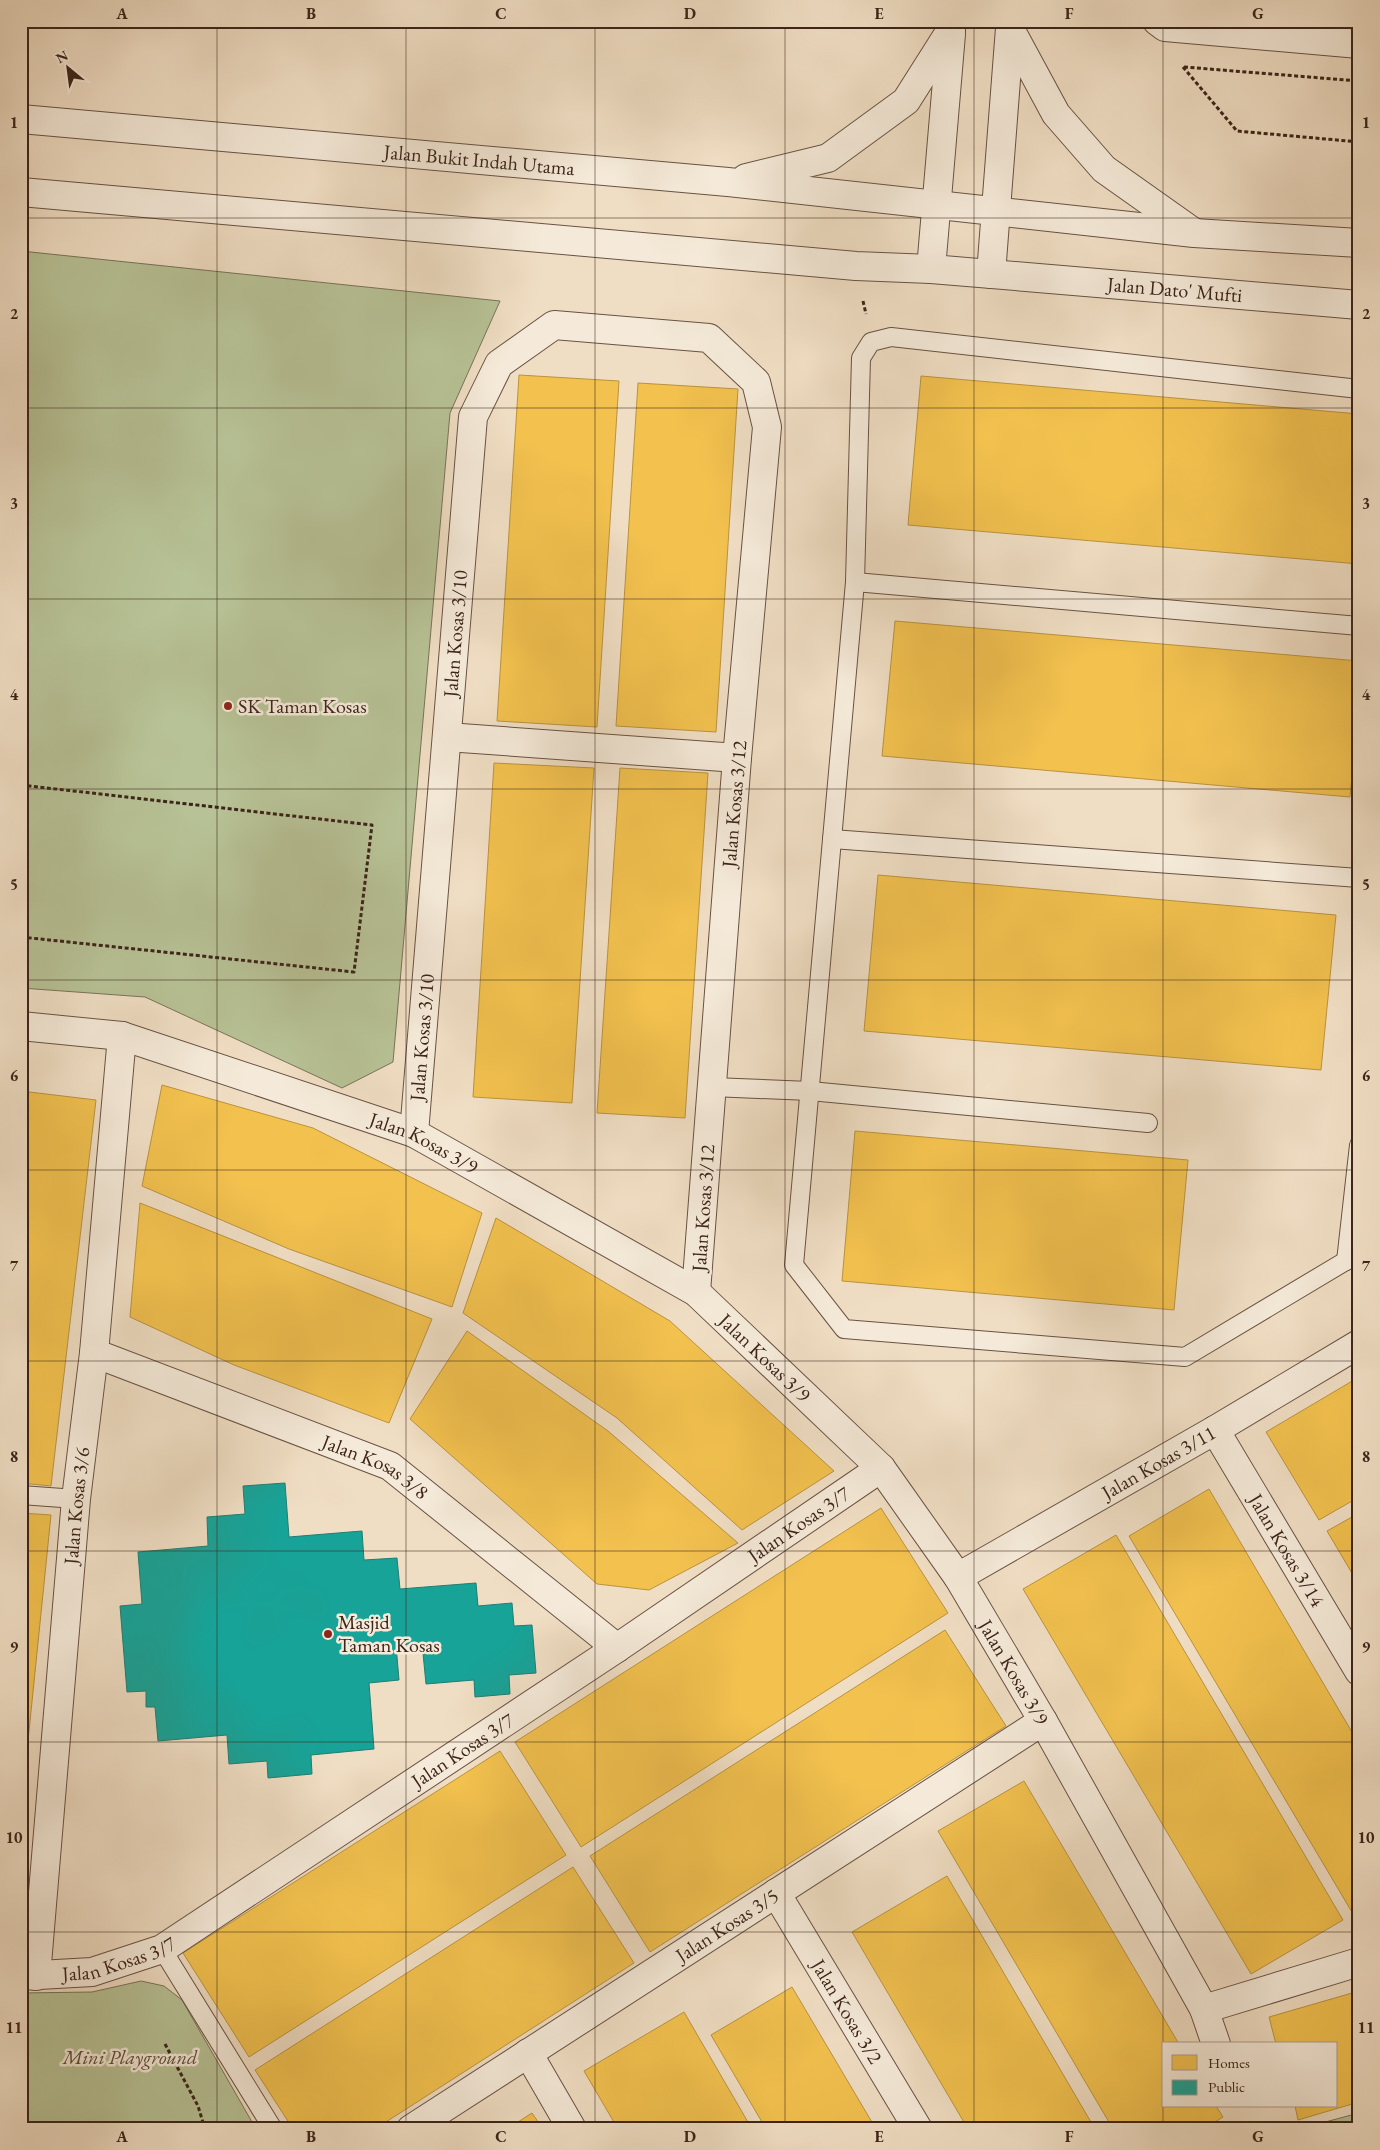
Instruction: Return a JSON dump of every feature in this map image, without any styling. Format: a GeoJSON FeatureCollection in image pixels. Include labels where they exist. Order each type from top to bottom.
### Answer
{"type":"FeatureCollection","features":[{"type":"Feature","properties":{"kind":"street"},"geometry":{"type":"LineString","coordinates":[[1157,21],[1166,27],[1359,44]]}},
{"type":"Feature","properties":{"kind":"street"},"geometry":{"type":"LineString","coordinates":[[21,192],[856,266],[990,274],[1010,25]]}},
{"type":"Feature","properties":{"kind":"street"},"geometry":{"type":"LineString","coordinates":[[1010,25],[1056,114],[1104,169],[1194,233]]}},
{"type":"Feature","properties":{"kind":"street"},"geometry":{"type":"LineString","coordinates":[[728,182],[828,158],[906,101],[951,26]]}},
{"type":"Feature","properties":{"kind":"street"},"geometry":{"type":"LineString","coordinates":[[931,269],[951,26]]}},
{"type":"Feature","properties":{"kind":"street","name":"Jalan Bukit Indah Utama"},"geometry":{"type":"LineString","coordinates":[[21,119],[728,182],[995,211]]}},
{"type":"Feature","properties":{"kind":"street"},"geometry":{"type":"LineString","coordinates":[[995,211],[1194,233],[1359,243]]}},
{"type":"Feature","properties":{"kind":"street","name":"Jalan Dato' Mufti"},"geometry":{"type":"LineString","coordinates":[[990,274],[1359,305]]}},
{"type":"Feature","properties":{"kind":"street","name":"Jalan Kosas 3/10"},"geometry":{"type":"LineString","coordinates":[[414,1132],[473,416],[498,364],[554,325],[709,338]]}},
{"type":"Feature","properties":{"kind":"street","name":"Jalan Kosas 3/12"},"geometry":{"type":"LineString","coordinates":[[696,1292],[737,758],[767,427],[756,382],[709,338]]}},
{"type":"Feature","properties":{"kind":"street"},"geometry":{"type":"LineString","coordinates":[[447,737],[737,758]]}},
{"type":"Feature","properties":{"kind":"street","name":"Jalan Kosas 3/9"},"geometry":{"type":"LineString","coordinates":[[21,1026],[122,1036],[414,1132],[696,1292],[881,1468],[958,1577],[1043,1721],[1204,2009],[1215,2042]]}},
{"type":"Feature","properties":{"kind":"street","name":"Jalan Kosas 3/6"},"geometry":{"type":"LineString","coordinates":[[29,1976],[76,1499],[94,1353],[122,1036]]}},
{"type":"Feature","properties":{"kind":"street","name":"Jalan Kosas 3/11"},"geometry":{"type":"LineString","coordinates":[[958,1577],[1215,1430],[1359,1344]]}},
{"type":"Feature","properties":{"kind":"street","name":"Jalan Kosas 3/8"},"geometry":{"type":"LineString","coordinates":[[94,1353],[390,1466],[618,1648]]}},
{"type":"Feature","properties":{"kind":"street","name":"Jalan Kosas 3/14"},"geometry":{"type":"LineString","coordinates":[[1215,1430],[1359,1671]]}},
{"type":"Feature","properties":{"kind":"street","name":"Jalan Kosas 3/7"},"geometry":{"type":"LineString","coordinates":[[29,1976],[92,1972],[162,1949],[618,1648],[881,1468]]}},
{"type":"Feature","properties":{"kind":"street","name":"Jalan Kosas 3/5"},"geometry":{"type":"LineString","coordinates":[[411,2129],[1043,1721]]}},
{"type":"Feature","properties":{"kind":"street","name":"Jalan Kosas 3/2"},"geometry":{"type":"LineString","coordinates":[[776,1893],[918,2129]]}},
{"type":"Feature","properties":{"kind":"street"},"geometry":{"type":"LineString","coordinates":[[1204,2009],[1359,1962]]}},
{"type":"Feature","properties":{"kind":"street"},"geometry":{"type":"LineString","coordinates":[[528,2053],[572,2129]]}},
{"type":"Feature","properties":{"kind":"lane"},"geometry":{"type":"LineString","coordinates":[[1359,389],[891,337],[871,342],[861,358],[856,582],[794,1265],[844,1329],[1185,1358],[1352,1257],[1359,1145]]}},
{"type":"Feature","properties":{"kind":"lane"},"geometry":{"type":"LineString","coordinates":[[856,582],[1359,626]]}},
{"type":"Feature","properties":{"kind":"lane"},"geometry":{"type":"LineString","coordinates":[[832,839],[1359,878]]}},
{"type":"Feature","properties":{"kind":"lane"},"geometry":{"type":"LineString","coordinates":[[712,1087],[810,1091],[1148,1123]]}},
{"type":"Feature","properties":{"kind":"lane"},"geometry":{"type":"LineString","coordinates":[[21,1495],[76,1499]]}},
{"type":"Feature","properties":{"kind":"lane"},"geometry":{"type":"LineString","coordinates":[[162,1949],[273,2129]]}},
{"type":"Feature","properties":{"kind":"path"},"geometry":{"type":"LineString","coordinates":[[1359,81],[1183,67],[1237,131],[1359,142]]}},
{"type":"Feature","properties":{"kind":"path"},"geometry":{"type":"LineString","coordinates":[[856,266],[871,342]]}},
{"type":"Feature","properties":{"kind":"path"},"geometry":{"type":"LineString","coordinates":[[21,785],[372,825],[354,972],[21,937]]}},
{"type":"Feature","properties":{"kind":"path"},"geometry":{"type":"LineString","coordinates":[[165,2044],[198,2106],[205,2129]]}},
{"type":"Feature","properties":{"kind":"green space","name":"SK Taman Kosas"},"geometry":{"type":"Polygon","coordinates":[[[21,251],[500,301],[450,413],[393,1062],[342,1088],[145,997],[21,988],[21,251]]]}},
{"type":"Feature","properties":{"kind":"green space","name":"Mini Playground"},"geometry":{"type":"Polygon","coordinates":[[[141,1981],[164,1986],[182,2000],[256,2129],[21,2129],[21,1993],[92,1992],[141,1981]]]}},
{"type":"Feature","properties":{"kind":"green space"},"geometry":{"type":"Polygon","coordinates":[[[1359,2113],[1359,2129],[1299,2129],[1359,2113]]]}},
{"type":"Feature","properties":{"kind":"building: Homes"},"geometry":{"type":"Polygon","coordinates":[[[519,375],[619,381],[597,727],[497,721],[519,375]]]}},
{"type":"Feature","properties":{"kind":"building: Homes"},"geometry":{"type":"Polygon","coordinates":[[[921,376],[1359,414],[1359,564],[908,525],[921,376]]]}},
{"type":"Feature","properties":{"kind":"building: Homes"},"geometry":{"type":"Polygon","coordinates":[[[638,383],[738,389],[716,732],[616,726],[638,383]]]}},
{"type":"Feature","properties":{"kind":"building: Homes"},"geometry":{"type":"Polygon","coordinates":[[[895,621],[1359,661],[1359,703],[1350,797],[882,756],[895,621]]]}},
{"type":"Feature","properties":{"kind":"building: Homes"},"geometry":{"type":"Polygon","coordinates":[[[494,763],[594,768],[572,1103],[473,1097],[494,763]]]}},
{"type":"Feature","properties":{"kind":"building: Homes"},"geometry":{"type":"Polygon","coordinates":[[[620,768],[708,773],[685,1118],[597,1113],[620,768]]]}},
{"type":"Feature","properties":{"kind":"building: Homes"},"geometry":{"type":"Polygon","coordinates":[[[878,875],[1336,915],[1321,1070],[864,1031],[878,875]]]}},
{"type":"Feature","properties":{"kind":"building: Homes"},"geometry":{"type":"Polygon","coordinates":[[[162,1085],[313,1128],[482,1213],[452,1307],[289,1249],[142,1186],[162,1085]]]}},
{"type":"Feature","properties":{"kind":"building: Homes"},"geometry":{"type":"Polygon","coordinates":[[[21,1091],[96,1100],[51,1486],[21,1483],[21,1091]]]}},
{"type":"Feature","properties":{"kind":"building: Homes"},"geometry":{"type":"Polygon","coordinates":[[[855,1131],[1188,1160],[1174,1310],[842,1281],[855,1131]]]}},
{"type":"Feature","properties":{"kind":"building: Homes"},"geometry":{"type":"Polygon","coordinates":[[[140,1203],[432,1319],[389,1423],[234,1365],[130,1317],[140,1203]]]}},
{"type":"Feature","properties":{"kind":"building: Homes"},"geometry":{"type":"Polygon","coordinates":[[[496,1218],[670,1321],[834,1471],[742,1530],[617,1418],[463,1313],[496,1218]]]}},
{"type":"Feature","properties":{"kind":"building: Homes"},"geometry":{"type":"Polygon","coordinates":[[[467,1331],[608,1431],[738,1543],[649,1590],[597,1584],[410,1419],[467,1331]]]}},
{"type":"Feature","properties":{"kind":"building: Homes"},"geometry":{"type":"Polygon","coordinates":[[[1359,1377],[1359,1497],[1319,1520],[1266,1432],[1359,1377]]]}},
{"type":"Feature","properties":{"kind":"building: Homes"},"geometry":{"type":"Polygon","coordinates":[[[1209,1489],[1359,1744],[1359,1924],[1129,1536],[1209,1489]]]}},
{"type":"Feature","properties":{"kind":"building: Homes"},"geometry":{"type":"Polygon","coordinates":[[[881,1508],[948,1613],[581,1847],[515,1742],[881,1508]]]}},
{"type":"Feature","properties":{"kind":"building: Homes"},"geometry":{"type":"Polygon","coordinates":[[[21,1513],[51,1515],[21,1810],[21,1513]]]}},
{"type":"Feature","properties":{"kind":"building: Homes"},"geometry":{"type":"Polygon","coordinates":[[[1359,1513],[1359,1585],[1327,1531],[1359,1513]]]}},
{"type":"Feature","properties":{"kind":"building: Homes"},"geometry":{"type":"Polygon","coordinates":[[[1116,1535],[1343,1920],[1251,1974],[1023,1589],[1116,1535]]]}},
{"type":"Feature","properties":{"kind":"building: Homes"},"geometry":{"type":"Polygon","coordinates":[[[945,1630],[1006,1726],[650,1952],[590,1856],[945,1630]]]}},
{"type":"Feature","properties":{"kind":"building: Homes"},"geometry":{"type":"Polygon","coordinates":[[[500,1751],[566,1855],[249,2057],[183,1953],[500,1751]]]}},
{"type":"Feature","properties":{"kind":"building: Homes"},"geometry":{"type":"Polygon","coordinates":[[[1024,1781],[1178,2042],[1162,2042],[1162,2108],[1217,2108],[1223,2117],[1204,2129],[1113,2129],[938,1831],[1024,1781]]]}},
{"type":"Feature","properties":{"kind":"building: Homes"},"geometry":{"type":"Polygon","coordinates":[[[573,1867],[634,1963],[375,2129],[293,2129],[255,2070],[573,1867]]]}},
{"type":"Feature","properties":{"kind":"building: Homes"},"geometry":{"type":"Polygon","coordinates":[[[947,1876],[1095,2129],[968,2129],[852,1932],[947,1876]]]}},
{"type":"Feature","properties":{"kind":"building: Homes"},"geometry":{"type":"Polygon","coordinates":[[[792,1987],[876,2129],[766,2129],[711,2035],[792,1987]]]}},
{"type":"Feature","properties":{"kind":"building: Homes"},"geometry":{"type":"Polygon","coordinates":[[[1359,1991],[1359,2102],[1298,2120],[1295,2108],[1338,2108],[1338,2042],[1275,2042],[1269,2017],[1359,1991]]]}},
{"type":"Feature","properties":{"kind":"building: Homes"},"geometry":{"type":"Polygon","coordinates":[[[684,2012],[752,2129],[618,2129],[584,2071],[684,2012]]]}},
{"type":"Feature","properties":{"kind":"building: Homes"},"geometry":{"type":"Polygon","coordinates":[[[532,2113],[543,2129],[507,2129],[532,2113]]]}},
{"type":"Feature","properties":{"kind":"building: Public","name":"Masjid Taman Kosas"},"geometry":{"type":"Polygon","coordinates":[[[285,1483],[289,1537],[362,1531],[364,1560],[397,1558],[400,1589],[476,1583],[478,1606],[512,1603],[514,1626],[532,1625],[536,1673],[509,1675],[510,1694],[475,1697],[474,1680],[426,1684],[422,1643],[396,1645],[399,1680],[369,1683],[374,1749],[311,1755],[312,1774],[268,1778],[267,1761],[229,1764],[227,1735],[158,1741],[155,1707],[146,1707],[146,1691],[127,1692],[120,1606],[142,1604],[138,1552],[208,1546],[207,1517],[245,1514],[243,1486],[285,1483]]]}},
{"type":"Feature","properties":{"kind":"place","name":"SK Taman Kosas"},"geometry":{"type":"Point","coordinates":[228,706]}},
{"type":"Feature","properties":{"kind":"place","name":"Masjid Taman Kosas"},"geometry":{"type":"Point","coordinates":[328,1634]}}]}
